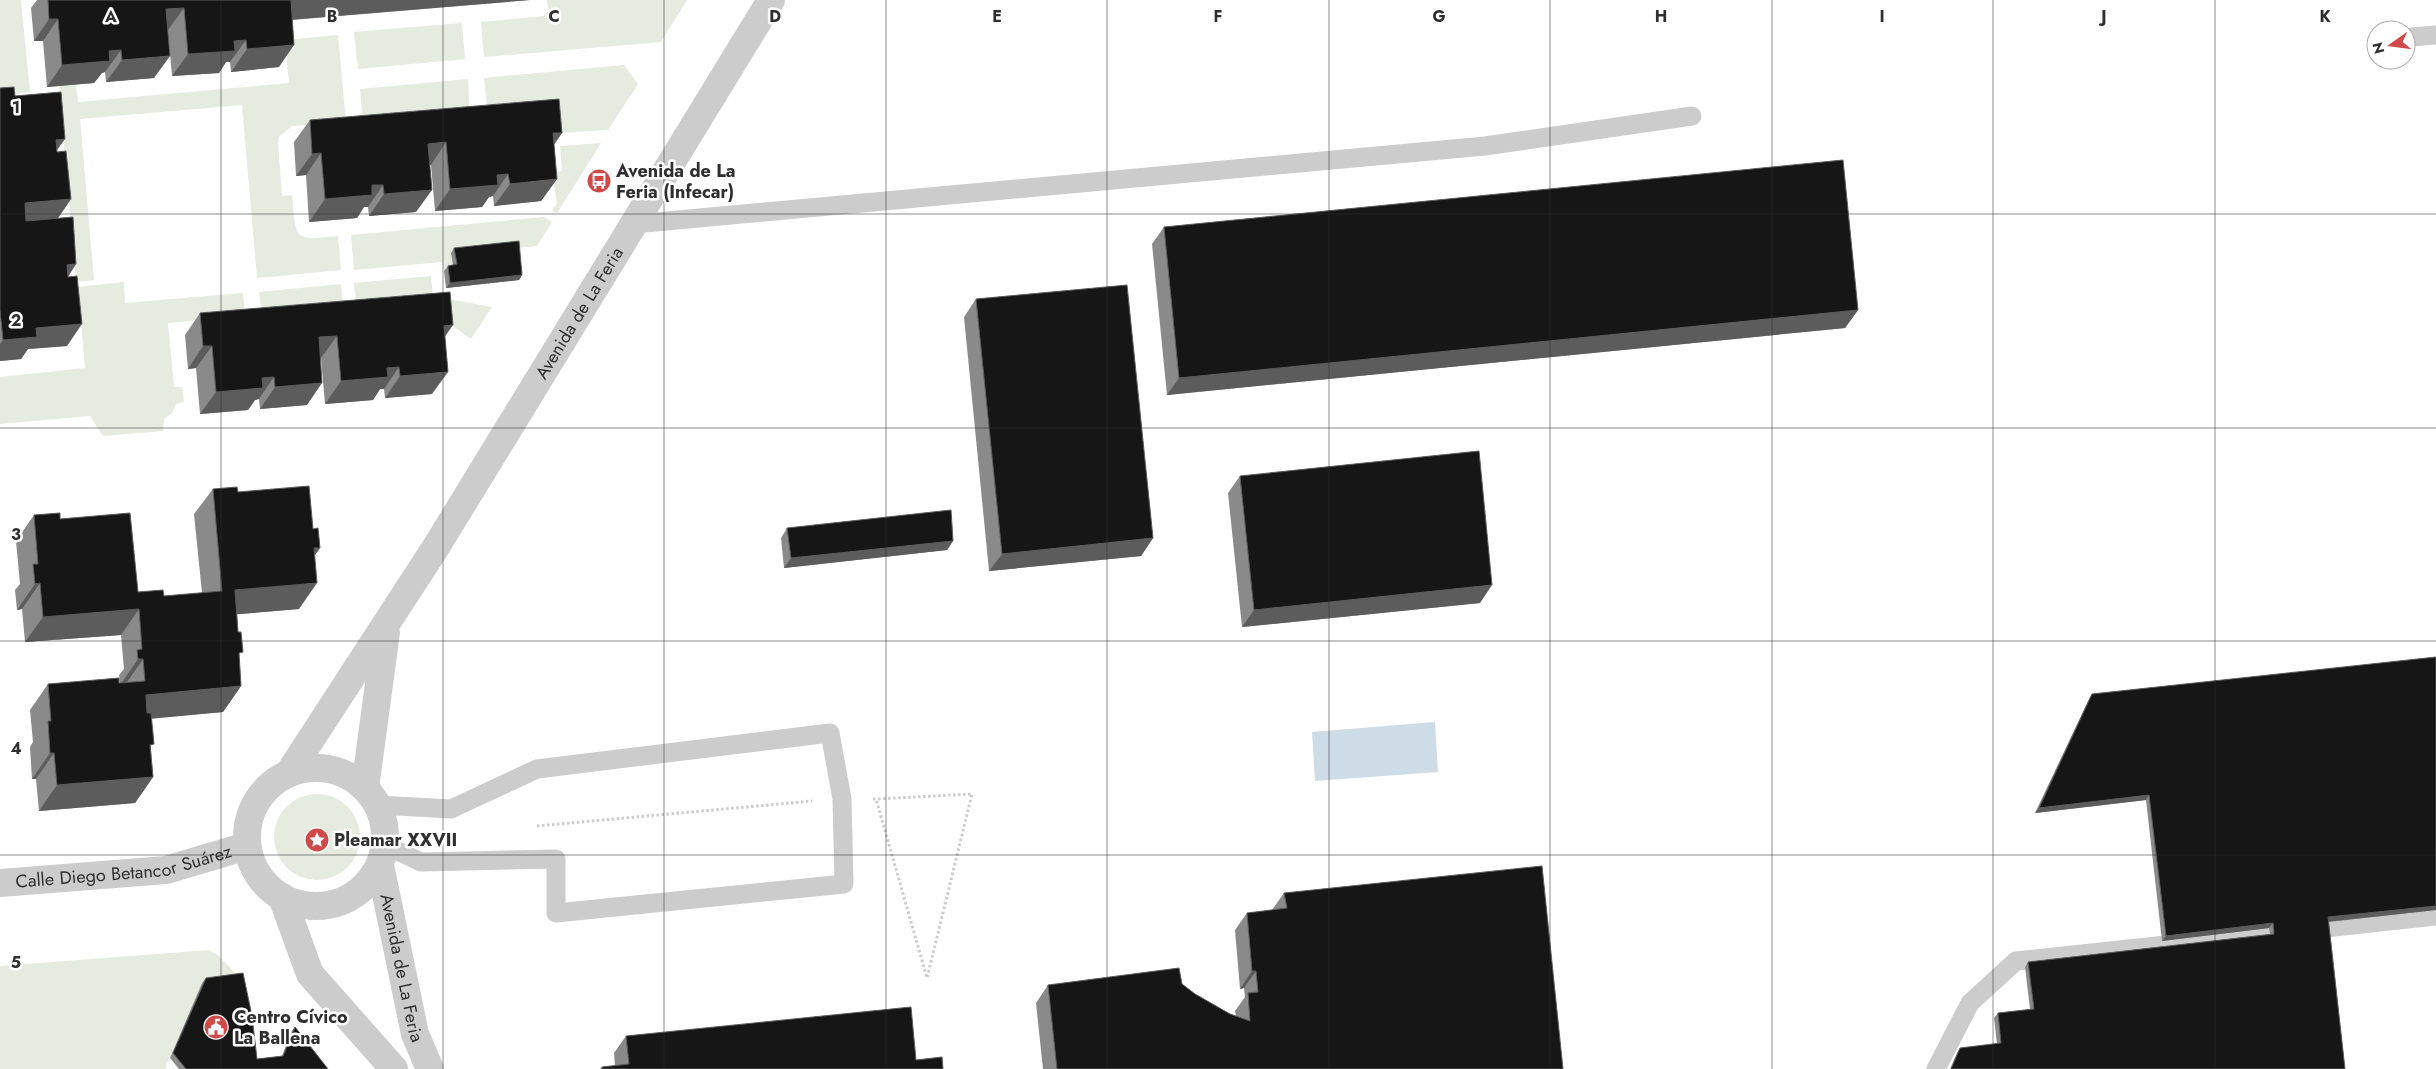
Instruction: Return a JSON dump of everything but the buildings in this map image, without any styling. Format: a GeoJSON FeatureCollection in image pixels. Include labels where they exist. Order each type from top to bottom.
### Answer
{"type":"FeatureCollection","features":[{"type":"Feature","properties":{"kind":"street","name":"Avenida de La Feria"},"geometry":{"type":"LineString","coordinates":[[289,773],[386,625],[771,0]]}},
{"type":"Feature","properties":{"kind":"street","name":"Avenida de La Feria"},"geometry":{"type":"LineString","coordinates":[[372,796],[386,625]]}},
{"type":"Feature","properties":{"kind":"street"},"geometry":{"type":"LineString","coordinates":[[309,768],[329,769],[349,776],[372,796],[385,824],[382,855],[369,883],[350,898],[328,906],[304,906],[282,897],[269,888],[259,877],[252,864],[247,846],[247,834],[255,804],[275,780],[289,773],[309,768]]}},
{"type":"Feature","properties":{"kind":"street","name":"Calle Diego Betancor Suárez"},"geometry":{"type":"LineString","coordinates":[[0,883],[166,870],[247,846]]}},
{"type":"Feature","properties":{"kind":"street","name":"Avenida de La Feria"},"geometry":{"type":"LineString","coordinates":[[382,855],[415,1034],[430,1069]]}},
{"type":"Feature","properties":{"kind":"street"},"geometry":{"type":"LineString","coordinates":[[282,897],[310,974],[394,1069]]}},
{"type":"Feature","properties":{"kind":"lane"},"geometry":{"type":"LineString","coordinates":[[2416,36],[2436,34]]}},
{"type":"Feature","properties":{"kind":"lane"},"geometry":{"type":"LineString","coordinates":[[634,224],[1485,146],[1692,116]]}},
{"type":"Feature","properties":{"kind":"lane"},"geometry":{"type":"LineString","coordinates":[[372,796],[451,809],[537,768],[830,733],[842,799],[844,884],[556,913],[556,859],[421,862],[382,855]]}},
{"type":"Feature","properties":{"kind":"lane"},"geometry":{"type":"LineString","coordinates":[[2326,928],[2436,916]]}},
{"type":"Feature","properties":{"kind":"lane"},"geometry":{"type":"LineString","coordinates":[[1936,1069],[1970,1003],[2016,961],[2270,934]]}},
{"type":"Feature","properties":{"kind":"path"},"geometry":{"type":"LineString","coordinates":[[529,827],[842,799],[972,794],[927,978],[876,799]]}},
{"type":"Feature","properties":{"kind":"shaded area"},"geometry":{"type":"Polygon","coordinates":[[[0,0],[21,0],[30,92],[0,96],[0,0]]]}},
{"type":"Feature","properties":{"kind":"shaded area"},"geometry":{"type":"Polygon","coordinates":[[[547,0],[687,0],[661,42],[484,57],[481,22],[543,16],[548,11],[547,0]]]}},
{"type":"Feature","properties":{"kind":"shaded area"},"geometry":{"type":"Polygon","coordinates":[[[462,23],[465,59],[358,69],[354,32],[462,23]]]}},
{"type":"Feature","properties":{"kind":"shaded area"},"geometry":{"type":"Polygon","coordinates":[[[338,35],[346,122],[292,126],[279,137],[278,143],[282,196],[292,195],[296,229],[304,237],[338,236],[341,270],[257,278],[242,105],[80,119],[94,280],[76,282],[59,86],[76,85],[78,102],[289,83],[285,40],[338,35]]]}},
{"type":"Feature","properties":{"kind":"shaded area"},"geometry":{"type":"Polygon","coordinates":[[[624,65],[638,84],[608,130],[558,133],[488,114],[484,78],[624,65]]]}},
{"type":"Feature","properties":{"kind":"shaded area"},"geometry":{"type":"Polygon","coordinates":[[[468,79],[470,116],[363,125],[360,89],[468,79]]]}},
{"type":"Feature","properties":{"kind":"shaded area"},"geometry":{"type":"Polygon","coordinates":[[[601,143],[557,213],[552,211],[557,203],[552,173],[562,171],[560,146],[601,143]]]}},
{"type":"Feature","properties":{"kind":"shaded area"},"geometry":{"type":"Polygon","coordinates":[[[544,217],[552,222],[537,246],[516,248],[444,271],[442,262],[354,270],[351,235],[544,217]]]}},
{"type":"Feature","properties":{"kind":"shaded area"},"geometry":{"type":"Polygon","coordinates":[[[431,276],[433,298],[356,305],[354,283],[431,276]]]}},
{"type":"Feature","properties":{"kind":"shaded area"},"geometry":{"type":"Polygon","coordinates":[[[124,282],[125,303],[243,293],[245,316],[168,323],[174,387],[182,387],[184,402],[176,404],[172,413],[164,419],[163,431],[103,436],[90,416],[0,424],[0,377],[85,368],[78,287],[124,282]]]}},
{"type":"Feature","properties":{"kind":"shaded area"},"geometry":{"type":"Polygon","coordinates":[[[341,284],[343,307],[262,314],[259,292],[341,284]]]}},
{"type":"Feature","properties":{"kind":"shaded area"},"geometry":{"type":"Polygon","coordinates":[[[448,299],[492,307],[471,339],[450,324],[448,299]]]}},
{"type":"Feature","properties":{"kind":"shaded area"},"geometry":{"type":"Polygon","coordinates":[[[1435,722],[1438,772],[1315,781],[1312,732],[1435,722]]]}},
{"type":"Feature","properties":{"kind":"shaded area"},"geometry":{"type":"Polygon","coordinates":[[[317,794],[333,798],[347,807],[356,821],[360,837],[356,853],[347,867],[333,876],[317,880],[301,876],[287,867],[278,853],[274,837],[278,821],[287,807],[301,798],[317,794]]]}},
{"type":"Feature","properties":{"kind":"shaded area"},"geometry":{"type":"Polygon","coordinates":[[[209,950],[219,956],[240,978],[202,983],[165,1069],[0,1069],[0,966],[209,950]]]}},
{"type":"Feature","properties":{"kind":"place","name":"Avenida de La Feria (Infecar)"},"geometry":{"type":"Point","coordinates":[599,181]}},
{"type":"Feature","properties":{"kind":"place","name":"Pleamar XXVII"},"geometry":{"type":"Point","coordinates":[317,840]}},
{"type":"Feature","properties":{"kind":"place","name":"Centro Cívico La Ballena"},"geometry":{"type":"Point","coordinates":[216,1027]}}]}
